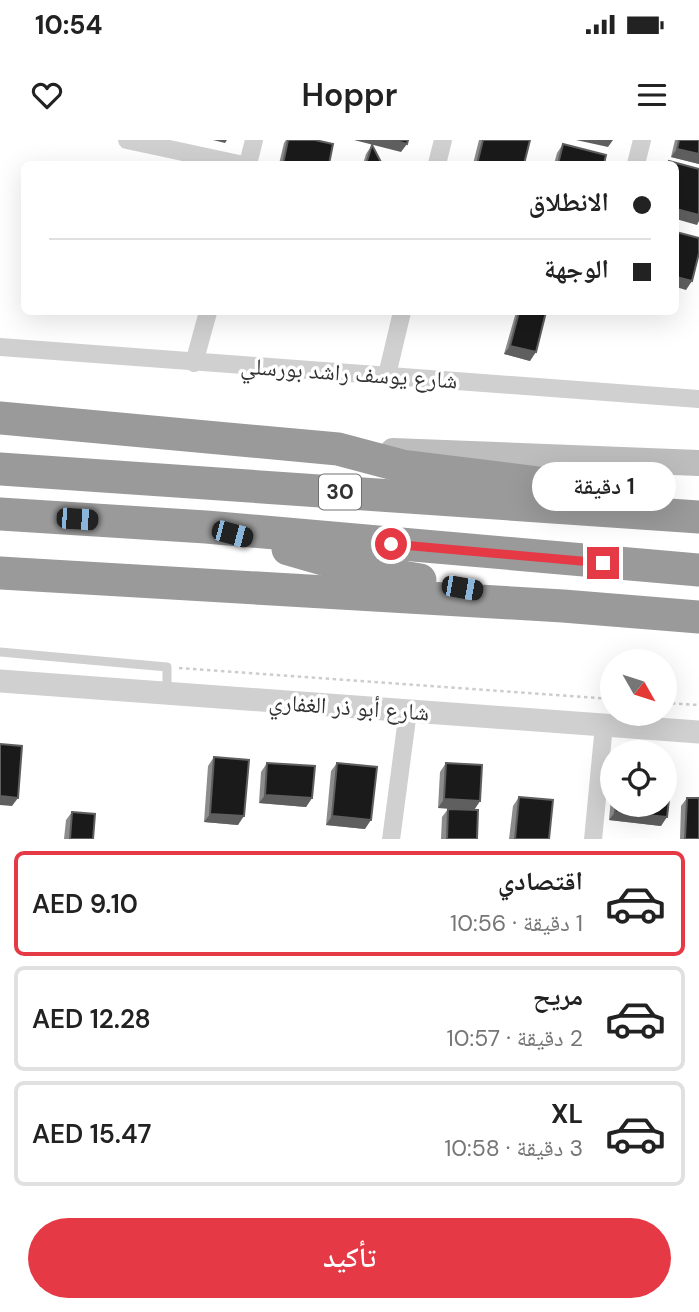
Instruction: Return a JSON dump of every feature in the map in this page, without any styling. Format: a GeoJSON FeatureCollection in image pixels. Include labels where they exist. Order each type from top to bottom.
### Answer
{"type":"FeatureCollection","features":[{"type":"Feature","properties":{"kind":"highway"},"geometry":{"type":"LineString","coordinates":[[0,418],[338,449],[402,466],[629,494],[689,516]]}},
{"type":"Feature","properties":{"kind":"highway","name":"30"},"geometry":{"type":"LineString","coordinates":[[0,469],[689,516]]}},
{"type":"Feature","properties":{"kind":"highway","name":"30"},"geometry":{"type":"LineString","coordinates":[[0,514],[206,527],[699,570]]}},
{"type":"Feature","properties":{"kind":"highway"},"geometry":{"type":"LineString","coordinates":[[206,527],[361,570],[563,606]]}},
{"type":"Feature","properties":{"kind":"highway"},"geometry":{"type":"LineString","coordinates":[[0,573],[563,606],[699,617]]}},
{"type":"Feature","properties":{"kind":"main road"},"geometry":{"type":"LineString","coordinates":[[338,449],[699,463]]}},
{"type":"Feature","properties":{"kind":"street"},"geometry":{"type":"LineString","coordinates":[[127,140],[225,161]]}},
{"type":"Feature","properties":{"kind":"street"},"geometry":{"type":"LineString","coordinates":[[248,161],[254,140]]}},
{"type":"Feature","properties":{"kind":"street"},"geometry":{"type":"LineString","coordinates":[[438,161],[443,140]]}},
{"type":"Feature","properties":{"kind":"street"},"geometry":{"type":"LineString","coordinates":[[637,161],[642,140]]}},
{"type":"Feature","properties":{"kind":"street"},"geometry":{"type":"LineString","coordinates":[[194,363],[207,315]]}},
{"type":"Feature","properties":{"kind":"street"},"geometry":{"type":"LineString","coordinates":[[387,375],[401,315]]}},
{"type":"Feature","properties":{"kind":"street","name":"شارع يوسف راشد بورسلي"},"geometry":{"type":"LineString","coordinates":[[0,347],[699,399]]}},
{"type":"Feature","properties":{"kind":"street","name":"شارع أبو ذر الغفاري"},"geometry":{"type":"LineString","coordinates":[[0,681],[600,725]]}},
{"type":"Feature","properties":{"kind":"street"},"geometry":{"type":"LineString","coordinates":[[391,839],[408,711]]}},
{"type":"Feature","properties":{"kind":"street"},"geometry":{"type":"LineString","coordinates":[[593,839],[604,726]]}},
{"type":"Feature","properties":{"kind":"street","name":"شارع أبو ذر الغفاري"},"geometry":{"type":"LineString","coordinates":[[618,726],[699,732]]}},
{"type":"Feature","properties":{"kind":"lane"},"geometry":{"type":"LineString","coordinates":[[0,652],[167,667],[167,693]]}},
{"type":"Feature","properties":{"kind":"path"},"geometry":{"type":"LineString","coordinates":[[167,667],[600,698]]}},
{"type":"Feature","properties":{"kind":"path"},"geometry":{"type":"LineString","coordinates":[[677,704],[699,705]]}},
{"type":"Feature","properties":{"kind":"building"},"geometry":{"type":"Polygon","coordinates":[[[288,140],[315,140],[333,144],[330,161],[284,161],[288,140]]]}},
{"type":"Feature","properties":{"kind":"building"},"geometry":{"type":"Polygon","coordinates":[[[483,140],[530,140],[525,161],[478,161],[483,140]]]}},
{"type":"Feature","properties":{"kind":"building"},"geometry":{"type":"Polygon","coordinates":[[[679,140],[699,140],[699,154],[677,149],[679,140]]]}},
{"type":"Feature","properties":{"kind":"building"},"geometry":{"type":"Polygon","coordinates":[[[563,144],[606,155],[605,161],[559,161],[563,144]]]}},
{"type":"Feature","properties":{"kind":"building"},"geometry":{"type":"Polygon","coordinates":[[[372,145],[380,161],[367,161],[372,145]]]}},
{"type":"Feature","properties":{"kind":"building"},"geometry":{"type":"Polygon","coordinates":[[[679,164],[699,169],[699,215],[679,210],[679,164]]]}},
{"type":"Feature","properties":{"kind":"building"},"geometry":{"type":"Polygon","coordinates":[[[679,233],[699,238],[699,253],[692,281],[679,278],[679,233]]]}},
{"type":"Feature","properties":{"kind":"building"},"geometry":{"type":"Polygon","coordinates":[[[518,315],[545,315],[536,352],[510,346],[518,315]]]}},
{"type":"Feature","properties":{"kind":"building"},"geometry":{"type":"Polygon","coordinates":[[[0,744],[22,746],[18,798],[0,796],[0,744]]]}},
{"type":"Feature","properties":{"kind":"building"},"geometry":{"type":"Polygon","coordinates":[[[214,757],[249,760],[244,816],[210,814],[214,757]]]}},
{"type":"Feature","properties":{"kind":"building"},"geometry":{"type":"Polygon","coordinates":[[[267,763],[315,766],[312,798],[265,795],[267,763]]]}},
{"type":"Feature","properties":{"kind":"building"},"geometry":{"type":"Polygon","coordinates":[[[337,763],[377,767],[371,820],[332,816],[337,763]]]}},
{"type":"Feature","properties":{"kind":"building"},"geometry":{"type":"Polygon","coordinates":[[[446,763],[482,765],[480,801],[444,799],[446,763]]]}},
{"type":"Feature","properties":{"kind":"building"},"geometry":{"type":"Polygon","coordinates":[[[519,797],[553,800],[549,839],[515,839],[519,797]]]}},
{"type":"Feature","properties":{"kind":"building"},"geometry":{"type":"Polygon","coordinates":[[[687,798],[699,798],[699,839],[685,839],[687,798]]]}},
{"type":"Feature","properties":{"kind":"building"},"geometry":{"type":"Polygon","coordinates":[[[448,809],[478,810],[477,839],[447,839],[448,809]]]}},
{"type":"Feature","properties":{"kind":"building"},"geometry":{"type":"Polygon","coordinates":[[[72,812],[95,814],[93,839],[70,839],[72,812]]]}},
{"type":"Feature","properties":{"kind":"route"},"geometry":{"type":"LineString","coordinates":[[391,544],[603,563]]}}]}
